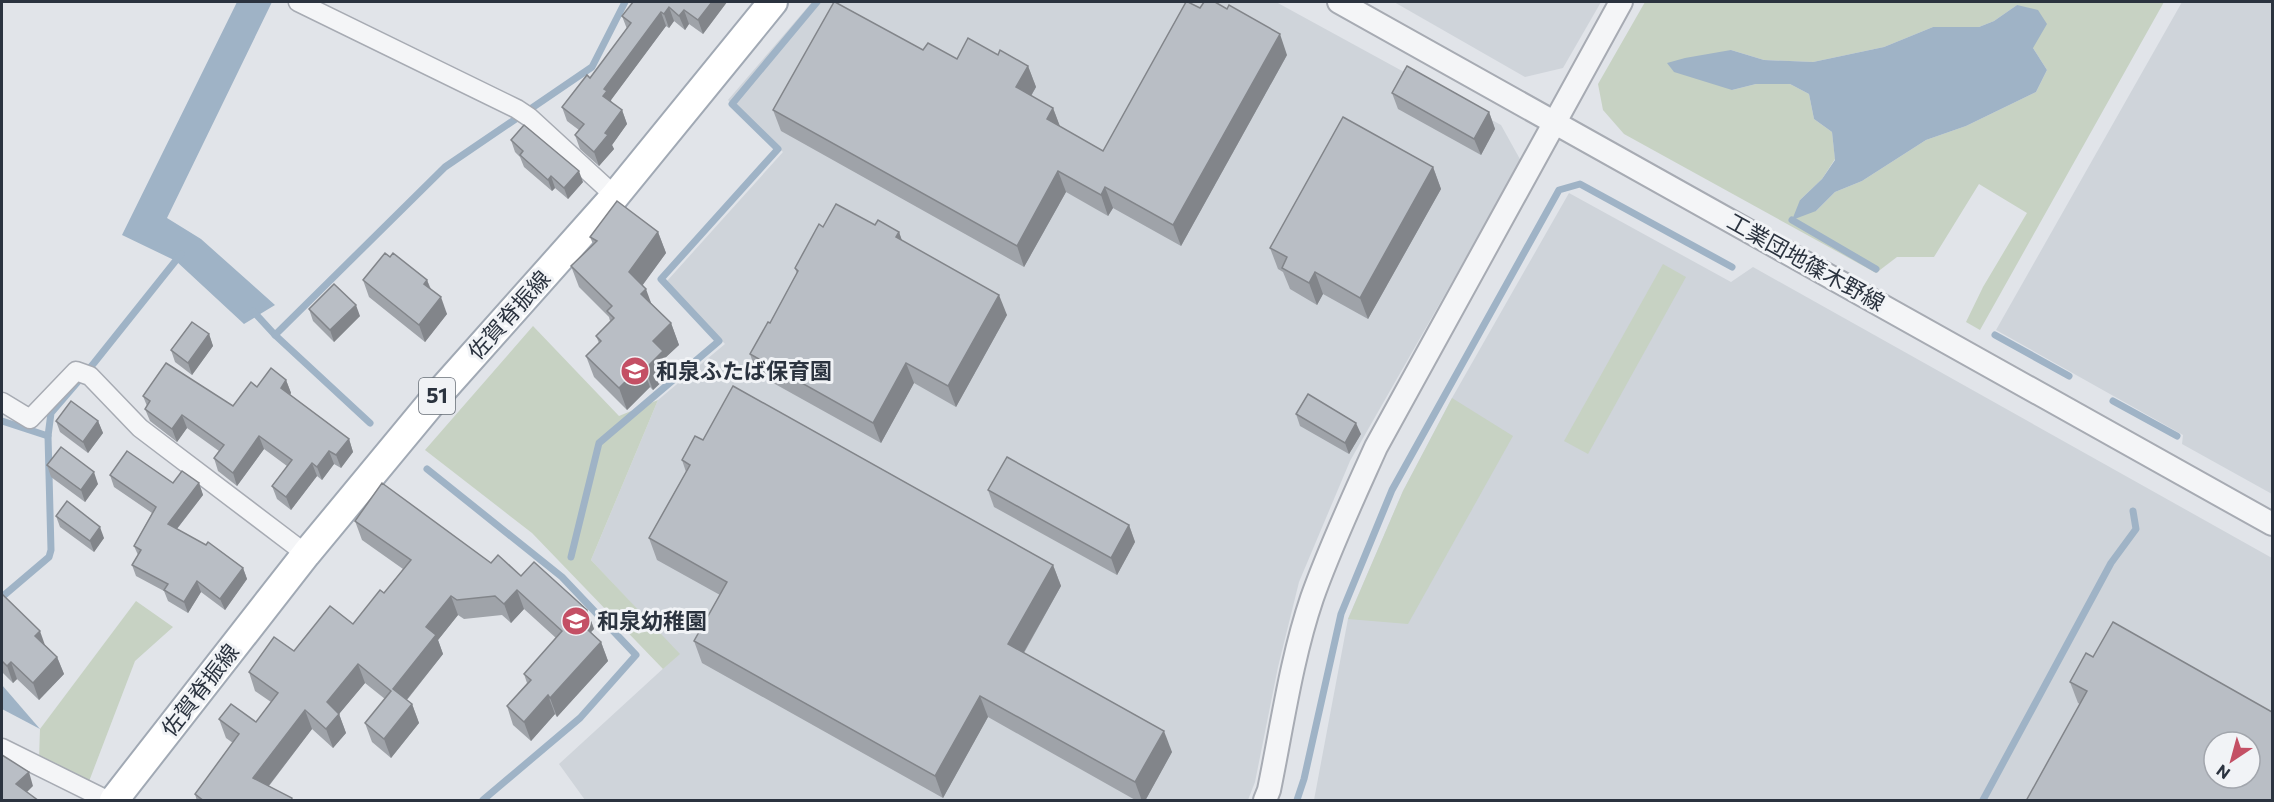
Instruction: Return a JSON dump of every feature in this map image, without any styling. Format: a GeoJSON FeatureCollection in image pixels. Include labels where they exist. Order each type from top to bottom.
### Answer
{"type":"FeatureCollection","features":[{"type":"Feature","properties":{"kind":"main road","name":"佐賀脊振線"},"geometry":{"type":"LineString","coordinates":[[114,801],[306,554],[436,397],[615,196],[773,2]]}},
{"type":"Feature","properties":{"kind":"street"},"geometry":{"type":"LineString","coordinates":[[298,2],[523,113],[615,196]]}},
{"type":"Feature","properties":{"kind":"street","name":"工業団地篠木野線"},"geometry":{"type":"LineString","coordinates":[[1339,2],[2272,524]]}},
{"type":"Feature","properties":{"kind":"street"},"geometry":{"type":"LineString","coordinates":[[1265,801],[1296,658],[1312,599],[1352,499],[1376,447],[1621,2]]}},
{"type":"Feature","properties":{"kind":"street"},"geometry":{"type":"LineString","coordinates":[[2,402],[30,419],[83,373],[140,428],[306,554]]}},
{"type":"Feature","properties":{"kind":"street"},"geometry":{"type":"LineString","coordinates":[[2,748],[107,801]]}},
{"type":"Feature","properties":{"kind":"shaded area"},"geometry":{"type":"Polygon","coordinates":[[[812,2],[1276,2],[1501,125],[1521,161],[1350,461],[1299,582],[1278,667],[1255,782],[1248,800],[585,800],[559,764],[679,654],[591,560],[658,400],[725,344],[667,281],[783,152],[728,100],[812,2]]]}},
{"type":"Feature","properties":{"kind":"shaded area"},"geometry":{"type":"Polygon","coordinates":[[[1394,2],[1601,2],[1563,68],[1525,77],[1394,2]]]}},
{"type":"Feature","properties":{"kind":"shaded area"},"geometry":{"type":"Polygon","coordinates":[[[2182,2],[2272,2],[2272,494],[2182,444],[2183,435],[1996,330],[2182,2]]]}},
{"type":"Feature","properties":{"kind":"shaded area"},"geometry":{"type":"Polygon","coordinates":[[[1569,193],[1731,282],[1753,267],[2272,558],[2272,800],[1314,800],[1348,619],[1403,491],[1452,398],[1569,193]]]}},
{"type":"Feature","properties":{"kind":"green space"},"geometry":{"type":"Polygon","coordinates":[[[1645,2],[2164,2],[1980,330],[1966,322],[1983,287],[2027,213],[1979,184],[1934,257],[1897,257],[1876,273],[1624,134],[1603,110],[1598,84],[1645,2]],[[2017,5],[1994,21],[1979,27],[1933,27],[1884,47],[1813,62],[1764,60],[1731,50],[1732,90],[1756,84],[1790,84],[1809,94],[1814,119],[1832,132],[1835,159],[1822,179],[1800,200],[1816,211],[1835,192],[1862,181],[1926,140],[1966,126],[2036,92],[2047,70],[2033,48],[2017,5]]]}},
{"type":"Feature","properties":{"kind":"green space"},"geometry":{"type":"Polygon","coordinates":[[[1663,264],[1686,277],[1588,454],[1564,441],[1663,264]]]}},
{"type":"Feature","properties":{"kind":"green space"},"geometry":{"type":"Polygon","coordinates":[[[533,326],[619,416],[658,400],[591,560],[680,654],[663,669],[532,533],[425,450],[533,326]]]}},
{"type":"Feature","properties":{"kind":"green space"},"geometry":{"type":"Polygon","coordinates":[[[1452,398],[1513,436],[1408,624],[1348,619],[1403,491],[1452,398]]]}},
{"type":"Feature","properties":{"kind":"green space"},"geometry":{"type":"Polygon","coordinates":[[[136,601],[173,627],[135,661],[88,784],[39,759],[40,729],[136,601]]]}},
{"type":"Feature","properties":{"kind":"water"},"geometry":{"type":"Polygon","coordinates":[[[237,2],[272,2],[167,218],[201,239],[275,305],[244,324],[176,261],[122,235],[237,2]]]}},
{"type":"Feature","properties":{"kind":"water"},"geometry":{"type":"Polygon","coordinates":[[[2017,5],[2038,10],[2047,24],[2033,48],[2047,70],[2036,92],[1966,126],[1926,140],[1862,181],[1835,192],[1816,211],[1792,220],[1800,200],[1822,179],[1835,160],[1832,132],[1814,119],[1809,94],[1790,84],[1756,84],[1732,90],[1674,72],[1667,63],[1731,50],[1764,60],[1813,62],[1884,47],[1933,27],[1979,27],[1994,21],[2017,5]]]}},
{"type":"Feature","properties":{"kind":"water"},"geometry":{"type":"Polygon","coordinates":[[[2,685],[40,729],[2,709],[2,685]]]}},
{"type":"Feature","properties":{"kind":"building"},"geometry":{"type":"Polygon","coordinates":[[[633,2],[712,2],[698,20],[684,10],[679,16],[669,7],[664,14],[661,12],[604,89],[607,91],[603,96],[622,110],[605,133],[608,135],[594,152],[575,135],[584,124],[562,107],[587,75],[590,78],[631,23],[622,16],[633,2]]]}},
{"type":"Feature","properties":{"kind":"building"},"geometry":{"type":"Polygon","coordinates":[[[834,2],[923,50],[928,43],[957,59],[968,38],[998,55],[1000,50],[1028,66],[1016,87],[1053,108],[1047,119],[1103,151],[1186,2],[1200,8],[1204,2],[1215,2],[1227,9],[1229,5],[1280,34],[1173,225],[1105,187],[1101,195],[1058,171],[1017,246],[773,110],[834,2]]]}},
{"type":"Feature","properties":{"kind":"building"},"geometry":{"type":"Polygon","coordinates":[[[1407,66],[1489,112],[1474,139],[1392,93],[1407,66]]]}},
{"type":"Feature","properties":{"kind":"building"},"geometry":{"type":"Polygon","coordinates":[[[1343,117],[1433,167],[1360,298],[1315,272],[1309,283],[1282,268],[1287,257],[1270,248],[1343,117]]]}},
{"type":"Feature","properties":{"kind":"building"},"geometry":{"type":"Polygon","coordinates":[[[524,125],[579,171],[564,188],[551,176],[548,180],[520,155],[523,151],[511,140],[524,125]]]}},
{"type":"Feature","properties":{"kind":"building"},"geometry":{"type":"Polygon","coordinates":[[[617,201],[658,232],[629,272],[646,289],[641,294],[671,323],[653,341],[663,351],[645,369],[642,365],[619,388],[586,356],[601,341],[596,336],[614,318],[607,311],[612,306],[571,266],[597,241],[590,237],[617,201]]]}},
{"type":"Feature","properties":{"kind":"building"},"geometry":{"type":"Polygon","coordinates":[[[836,204],[875,225],[878,220],[899,232],[896,237],[999,295],[948,386],[906,363],[873,423],[750,354],[798,271],[795,268],[819,224],[823,227],[836,204]]]}},
{"type":"Feature","properties":{"kind":"building"},"geometry":{"type":"Polygon","coordinates":[[[385,253],[390,257],[393,253],[427,280],[424,284],[441,297],[419,325],[363,280],[385,253]]]}},
{"type":"Feature","properties":{"kind":"building"},"geometry":{"type":"Polygon","coordinates":[[[334,284],[356,305],[330,330],[309,309],[334,284]]]}},
{"type":"Feature","properties":{"kind":"building"},"geometry":{"type":"Polygon","coordinates":[[[192,322],[209,334],[188,363],[171,350],[192,322]]]}},
{"type":"Feature","properties":{"kind":"building"},"geometry":{"type":"Polygon","coordinates":[[[166,363],[233,406],[251,382],[257,387],[271,368],[286,380],[281,388],[349,439],[336,455],[329,451],[317,467],[312,463],[286,497],[272,486],[292,460],[259,436],[233,473],[214,458],[224,445],[182,415],[172,429],[145,409],[150,401],[143,396],[166,363]]]}},
{"type":"Feature","properties":{"kind":"building"},"geometry":{"type":"Polygon","coordinates":[[[733,386],[1053,565],[1008,644],[1164,731],[1135,782],[980,696],[935,776],[694,641],[727,582],[649,538],[690,465],[682,460],[695,436],[703,440],[733,386]]]}},
{"type":"Feature","properties":{"kind":"building"},"geometry":{"type":"Polygon","coordinates":[[[1308,394],[1356,423],[1345,443],[1296,414],[1308,394]]]}},
{"type":"Feature","properties":{"kind":"building"},"geometry":{"type":"Polygon","coordinates":[[[71,401],[98,421],[83,442],[56,421],[71,401]]]}},
{"type":"Feature","properties":{"kind":"building"},"geometry":{"type":"Polygon","coordinates":[[[61,447],[94,472],[81,490],[47,465],[61,447]]]}},
{"type":"Feature","properties":{"kind":"building"},"geometry":{"type":"Polygon","coordinates":[[[127,451],[173,483],[182,471],[199,483],[168,524],[206,545],[208,542],[243,568],[220,599],[197,581],[184,602],[164,590],[168,584],[132,565],[141,550],[134,546],[156,507],[110,475],[127,451]]]}},
{"type":"Feature","properties":{"kind":"building"},"geometry":{"type":"Polygon","coordinates":[[[1007,457],[1129,525],[1111,558],[988,490],[1007,457]]]}},
{"type":"Feature","properties":{"kind":"building"},"geometry":{"type":"Polygon","coordinates":[[[382,483],[491,563],[498,555],[521,576],[534,562],[587,610],[577,620],[601,642],[550,698],[548,695],[524,722],[507,706],[531,680],[524,674],[562,631],[517,590],[504,604],[495,596],[457,600],[451,596],[426,627],[436,635],[393,689],[412,704],[384,739],[365,723],[391,691],[358,664],[327,702],[339,714],[326,729],[305,710],[253,778],[292,798],[291,801],[204,801],[195,794],[239,734],[219,719],[231,704],[256,722],[278,693],[249,672],[274,637],[294,651],[330,606],[353,624],[380,590],[384,593],[411,560],[355,521],[382,483]]]}},
{"type":"Feature","properties":{"kind":"building"},"geometry":{"type":"Polygon","coordinates":[[[67,501],[100,527],[90,541],[56,516],[67,501]]]}},
{"type":"Feature","properties":{"kind":"building"},"geometry":{"type":"Polygon","coordinates":[[[2,594],[40,631],[35,636],[57,657],[33,683],[11,662],[7,666],[2,661],[2,594]]]}},
{"type":"Feature","properties":{"kind":"building"},"geometry":{"type":"Polygon","coordinates":[[[2113,622],[2272,712],[2272,801],[2026,801],[2087,691],[2070,682],[2086,653],[2093,657],[2113,622]]]}},
{"type":"Feature","properties":{"kind":"building"},"geometry":{"type":"Polygon","coordinates":[[[2,755],[29,772],[16,784],[39,801],[2,801],[2,755]]]}},
{"type":"Feature","properties":{"kind":"waterway"},"geometry":{"type":"LineString","coordinates":[[275,335],[445,167],[592,67],[625,2]]}},
{"type":"Feature","properties":{"kind":"waterway"},"geometry":{"type":"LineString","coordinates":[[571,557],[599,443],[719,341],[661,279],[778,149],[732,104],[817,2]]}},
{"type":"Feature","properties":{"kind":"waterway"},"geometry":{"type":"LineString","coordinates":[[1297,800],[1304,779],[1341,614],[1392,490],[1559,190],[1580,184],[1732,267]]}},
{"type":"Feature","properties":{"kind":"waterway"},"geometry":{"type":"LineString","coordinates":[[1792,220],[1876,269]]}},
{"type":"Feature","properties":{"kind":"waterway"},"geometry":{"type":"LineString","coordinates":[[2,597],[49,557],[51,550],[48,436],[51,413],[181,254]]}},
{"type":"Feature","properties":{"kind":"waterway"},"geometry":{"type":"LineString","coordinates":[[253,311],[275,335],[370,423]]}},
{"type":"Feature","properties":{"kind":"waterway"},"geometry":{"type":"LineString","coordinates":[[1995,335],[2069,376]]}},
{"type":"Feature","properties":{"kind":"waterway"},"geometry":{"type":"LineString","coordinates":[[2113,401],[2177,436]]}},
{"type":"Feature","properties":{"kind":"waterway"},"geometry":{"type":"LineString","coordinates":[[2,421],[48,436]]}},
{"type":"Feature","properties":{"kind":"waterway"},"geometry":{"type":"LineString","coordinates":[[427,469],[562,577],[636,655],[580,718],[483,800]]}},
{"type":"Feature","properties":{"kind":"waterway"},"geometry":{"type":"LineString","coordinates":[[1983,800],[2111,563],[2136,529],[2133,511]]}},
{"type":"Feature","properties":{"kind":"place","name":"和泉ふたば保育園"},"geometry":{"type":"Point","coordinates":[635,371]}},
{"type":"Feature","properties":{"kind":"place","name":"和泉幼稚園"},"geometry":{"type":"Point","coordinates":[576,621]}}]}
